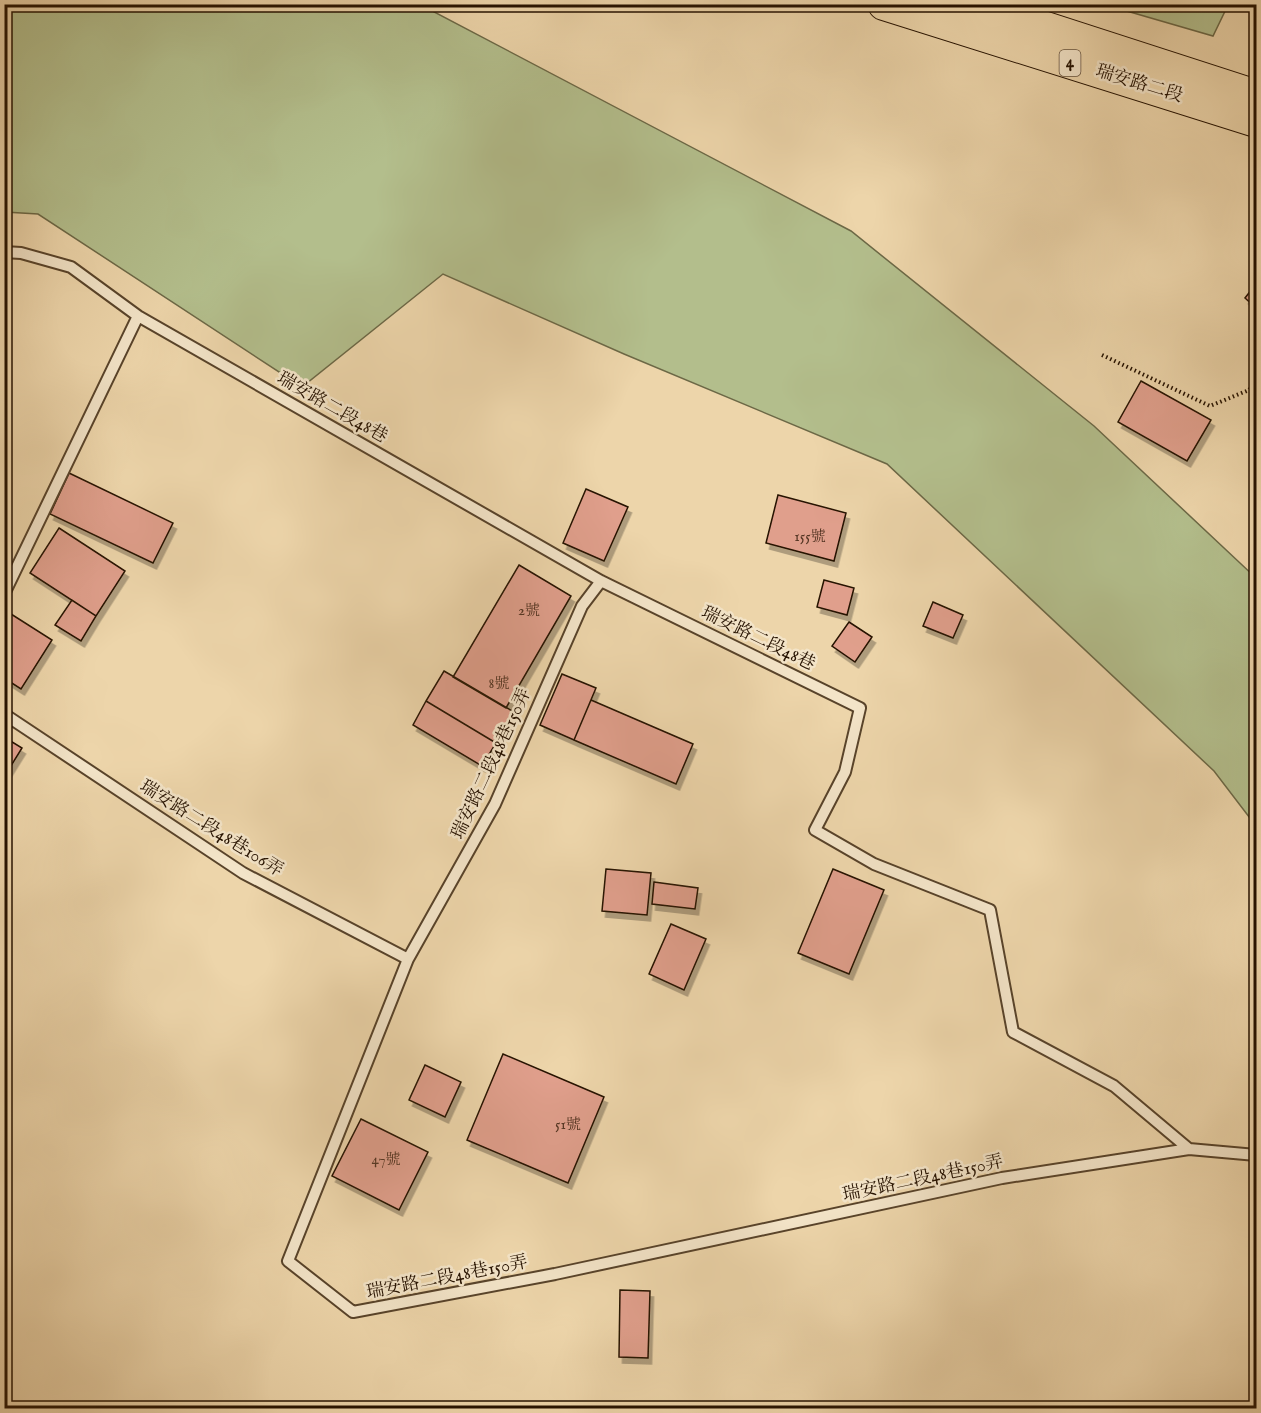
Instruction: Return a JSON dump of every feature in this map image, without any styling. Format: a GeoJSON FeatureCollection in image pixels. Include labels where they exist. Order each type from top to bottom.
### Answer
{"type":"FeatureCollection","features":[{"type":"Feature","properties":{"kind":"main road","name":"瑞安路二段"},"geometry":{"type":"LineString","coordinates":[[884,4],[1257,121]]}},
{"type":"Feature","properties":{"kind":"main road","name":"瑞安路二段"},"geometry":{"type":"LineString","coordinates":[[972,4],[1257,96]]}},
{"type":"Feature","properties":{"kind":"lane","name":"瑞安路二段48巷"},"geometry":{"type":"LineString","coordinates":[[4,252],[21,253],[70,267],[138,316],[602,581],[860,708],[845,772],[815,830],[874,864],[990,910],[1013,1032],[1114,1086],[1189,1149]]}},
{"type":"Feature","properties":{"kind":"lane"},"geometry":{"type":"LineString","coordinates":[[4,594],[138,316]]}},
{"type":"Feature","properties":{"kind":"lane","name":"瑞安路二段48巷150弄"},"geometry":{"type":"LineString","coordinates":[[602,581],[582,606],[495,804],[408,959],[288,1261],[353,1312],[555,1274],[1002,1178],[1189,1149]]}},
{"type":"Feature","properties":{"kind":"lane","name":"瑞安路二段48巷106弄"},"geometry":{"type":"LineString","coordinates":[[4,714],[243,873],[408,959]]}},
{"type":"Feature","properties":{"kind":"lane"},"geometry":{"type":"LineString","coordinates":[[1189,1149],[1257,1155]]}},
{"type":"Feature","properties":{"kind":"path"},"geometry":{"type":"LineString","coordinates":[[1102,355],[1210,406],[1249,390],[1257,381]]}},
{"type":"Feature","properties":{"kind":"green space"},"geometry":{"type":"Polygon","coordinates":[[[4,5],[421,5],[851,231],[1094,426],[1256,578],[1256,826],[1214,771],[887,464],[624,354],[443,274],[302,387],[38,214],[5,212],[4,5]]]}},
{"type":"Feature","properties":{"kind":"green space"},"geometry":{"type":"Polygon","coordinates":[[[1106,5],[1228,5],[1213,36],[1106,5]]]}},
{"type":"Feature","properties":{"kind":"building"},"geometry":{"type":"Polygon","coordinates":[[[1256,284],[1256,308],[1245,298],[1256,284]]]}},
{"type":"Feature","properties":{"kind":"building"},"geometry":{"type":"Polygon","coordinates":[[[1141,381],[1211,420],[1187,461],[1118,422],[1141,381]]]}},
{"type":"Feature","properties":{"kind":"building"},"geometry":{"type":"Polygon","coordinates":[[[69,473],[173,523],[153,563],[50,514],[69,473]]]}},
{"type":"Feature","properties":{"kind":"building"},"geometry":{"type":"Polygon","coordinates":[[[586,489],[628,507],[604,561],[563,543],[586,489]]]}},
{"type":"Feature","properties":{"kind":"building"},"geometry":{"type":"Polygon","coordinates":[[[778,495],[846,513],[834,561],[766,543],[778,495]]]}},
{"type":"Feature","properties":{"kind":"building"},"geometry":{"type":"Polygon","coordinates":[[[59,528],[125,571],[96,616],[30,573],[59,528]]]}},
{"type":"Feature","properties":{"kind":"building"},"geometry":{"type":"Polygon","coordinates":[[[519,565],[571,596],[506,708],[453,677],[519,565]]]}},
{"type":"Feature","properties":{"kind":"building"},"geometry":{"type":"Polygon","coordinates":[[[824,580],[854,588],[847,615],[817,607],[824,580]]]}},
{"type":"Feature","properties":{"kind":"building"},"geometry":{"type":"Polygon","coordinates":[[[72,600],[96,616],[81,641],[55,625],[72,600]]]}},
{"type":"Feature","properties":{"kind":"building"},"geometry":{"type":"Polygon","coordinates":[[[933,602],[963,615],[953,638],[923,626],[933,602]]]}},
{"type":"Feature","properties":{"kind":"building"},"geometry":{"type":"Polygon","coordinates":[[[11,614],[52,640],[21,689],[4,678],[4,625],[11,614]]]}},
{"type":"Feature","properties":{"kind":"building"},"geometry":{"type":"Polygon","coordinates":[[[849,622],[872,637],[855,662],[832,646],[849,622]]]}},
{"type":"Feature","properties":{"kind":"building"},"geometry":{"type":"Polygon","coordinates":[[[444,671],[514,712],[496,743],[426,701],[444,671]]]}},
{"type":"Feature","properties":{"kind":"building"},"geometry":{"type":"Polygon","coordinates":[[[562,674],[596,688],[574,740],[540,725],[562,674]]]}},
{"type":"Feature","properties":{"kind":"building"},"geometry":{"type":"Polygon","coordinates":[[[591,700],[693,744],[676,784],[574,740],[591,700]]]}},
{"type":"Feature","properties":{"kind":"building"},"geometry":{"type":"Polygon","coordinates":[[[426,701],[496,743],[482,766],[413,725],[426,701]]]}},
{"type":"Feature","properties":{"kind":"building"},"geometry":{"type":"Polygon","coordinates":[[[4,737],[22,748],[4,777],[4,737]]]}},
{"type":"Feature","properties":{"kind":"building"},"geometry":{"type":"Polygon","coordinates":[[[606,869],[651,873],[647,915],[602,911],[606,869]]]}},
{"type":"Feature","properties":{"kind":"building"},"geometry":{"type":"Polygon","coordinates":[[[833,869],[884,890],[849,974],[798,953],[833,869]]]}},
{"type":"Feature","properties":{"kind":"building"},"geometry":{"type":"Polygon","coordinates":[[[654,882],[698,888],[695,909],[652,904],[654,882]]]}},
{"type":"Feature","properties":{"kind":"building"},"geometry":{"type":"Polygon","coordinates":[[[671,924],[706,939],[684,990],[649,974],[671,924]]]}},
{"type":"Feature","properties":{"kind":"building"},"geometry":{"type":"Polygon","coordinates":[[[503,1054],[604,1097],[568,1183],[467,1140],[503,1054]]]}},
{"type":"Feature","properties":{"kind":"building"},"geometry":{"type":"Polygon","coordinates":[[[425,1065],[461,1082],[445,1117],[409,1100],[425,1065]]]}},
{"type":"Feature","properties":{"kind":"building"},"geometry":{"type":"Polygon","coordinates":[[[361,1119],[428,1152],[399,1210],[332,1176],[361,1119]]]}},
{"type":"Feature","properties":{"kind":"building"},"geometry":{"type":"Polygon","coordinates":[[[620,1290],[650,1291],[648,1358],[619,1357],[620,1290]]]}}]}
